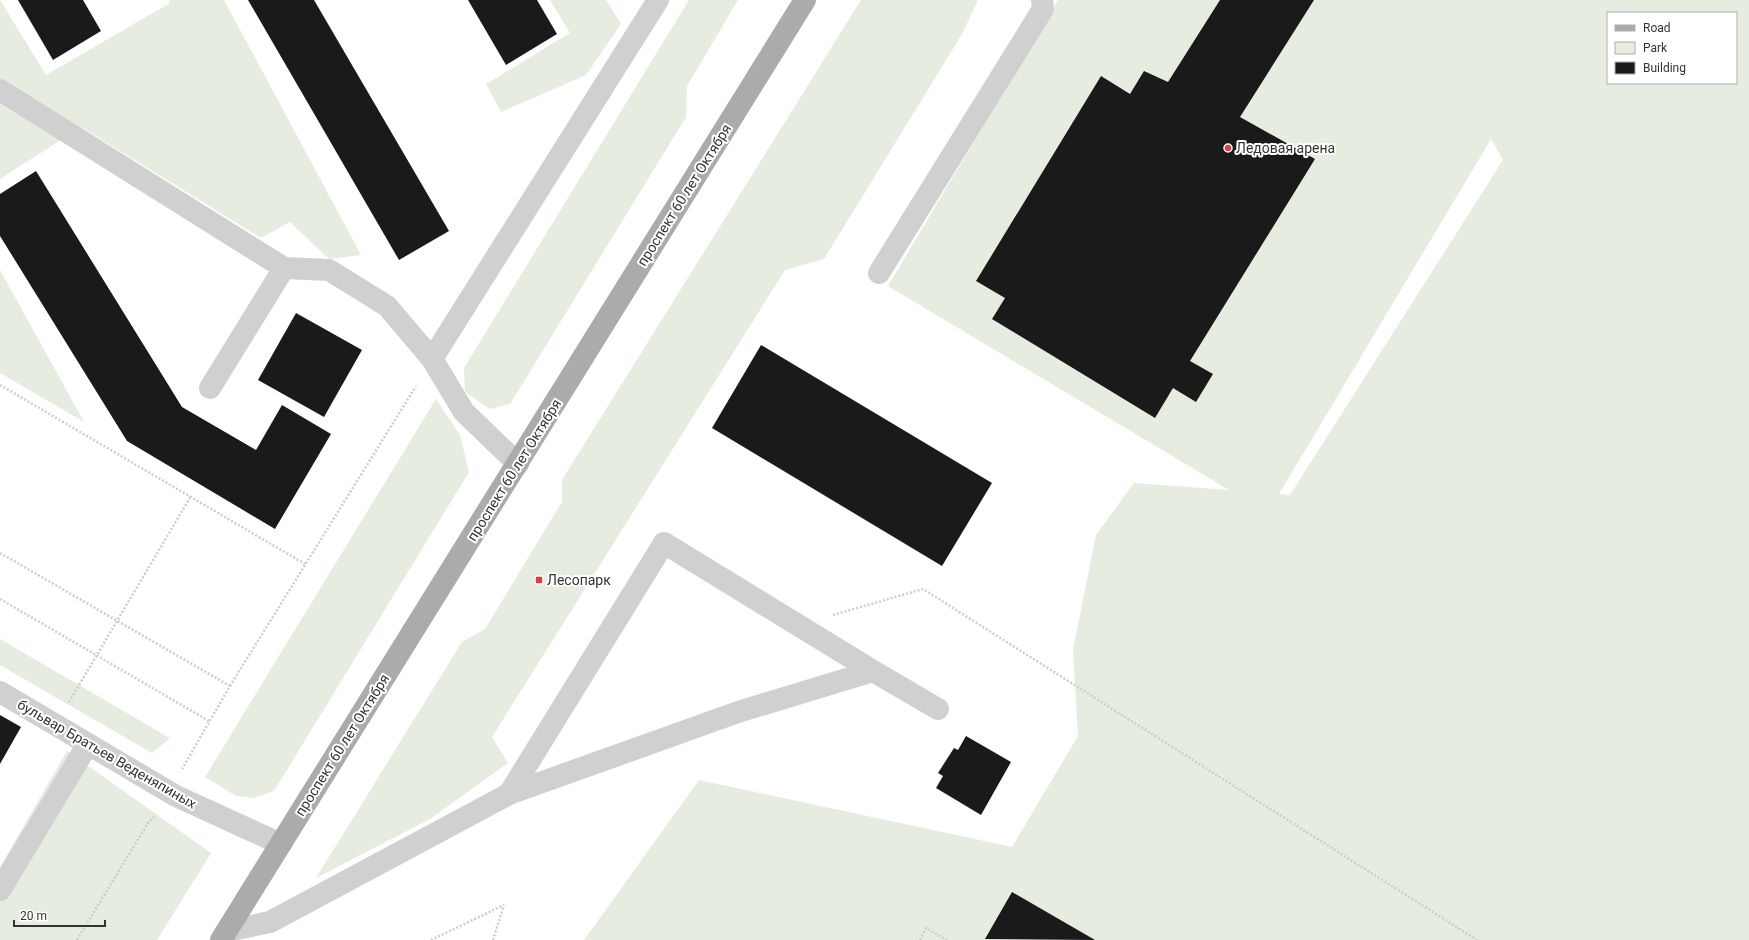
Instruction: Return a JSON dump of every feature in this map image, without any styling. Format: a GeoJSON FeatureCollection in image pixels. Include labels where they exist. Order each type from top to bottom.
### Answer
{"type":"FeatureCollection","features":[{"type":"Feature","properties":{"kind":"main road","name":"проспект 60 лет Октября"},"geometry":{"type":"LineString","coordinates":[[224,936],[805,0]]}},
{"type":"Feature","properties":{"kind":"street"},"geometry":{"type":"LineString","coordinates":[[432,359],[658,0]]}},
{"type":"Feature","properties":{"kind":"street"},"geometry":{"type":"LineString","coordinates":[[879,273],[1043,9],[1042,0]]}},
{"type":"Feature","properties":{"kind":"street"},"geometry":{"type":"LineString","coordinates":[[0,90],[284,268],[329,270],[387,306],[432,359],[464,412],[518,464]]}},
{"type":"Feature","properties":{"kind":"street"},"geometry":{"type":"LineString","coordinates":[[210,388],[284,268]]}},
{"type":"Feature","properties":{"kind":"street"},"geometry":{"type":"LineString","coordinates":[[509,794],[664,543],[938,709]]}},
{"type":"Feature","properties":{"kind":"street"},"geometry":{"type":"LineString","coordinates":[[224,936],[270,922],[509,794],[741,711],[873,671]]}},
{"type":"Feature","properties":{"kind":"street","name":"бульвар Братьев Веденяпиных"},"geometry":{"type":"LineString","coordinates":[[0,692],[172,794],[281,844]]}},
{"type":"Feature","properties":{"kind":"street"},"geometry":{"type":"LineString","coordinates":[[0,890],[88,744]]}},
{"type":"Feature","properties":{"kind":"path"},"geometry":{"type":"LineString","coordinates":[[77,940],[148,822],[172,794],[209,721],[432,359]]}},
{"type":"Feature","properties":{"kind":"path"},"geometry":{"type":"LineString","coordinates":[[0,385],[305,564]]}},
{"type":"Feature","properties":{"kind":"path"},"geometry":{"type":"LineString","coordinates":[[55,725],[191,496]]}},
{"type":"Feature","properties":{"kind":"path"},"geometry":{"type":"LineString","coordinates":[[0,553],[230,686]]}},
{"type":"Feature","properties":{"kind":"path"},"geometry":{"type":"LineString","coordinates":[[800,626],[923,588],[1477,940]]}},
{"type":"Feature","properties":{"kind":"path"},"geometry":{"type":"LineString","coordinates":[[0,599],[209,721]]}},
{"type":"Feature","properties":{"kind":"path"},"geometry":{"type":"LineString","coordinates":[[431,940],[504,905],[493,940]]}},
{"type":"Feature","properties":{"kind":"path"},"geometry":{"type":"LineString","coordinates":[[920,940],[926,928],[947,940]]}},
{"type":"Feature","properties":{"kind":"green space"},"geometry":{"type":"Polygon","coordinates":[[[0,0],[46,75],[170,3],[169,0],[224,0],[361,255],[329,259],[290,222],[261,238],[81,127],[0,179],[0,0]]]}},
{"type":"Feature","properties":{"kind":"green space"},"geometry":{"type":"Polygon","coordinates":[[[550,0],[606,0],[621,24],[586,75],[501,112],[486,84],[570,33],[550,0]]]}},
{"type":"Feature","properties":{"kind":"green space"},"geometry":{"type":"Polygon","coordinates":[[[689,0],[738,0],[687,86],[686,117],[510,404],[490,409],[465,392],[464,368],[689,0]]]}},
{"type":"Feature","properties":{"kind":"green space"},"geometry":{"type":"Polygon","coordinates":[[[861,0],[978,0],[962,34],[824,259],[785,270],[492,737],[508,763],[430,819],[316,878],[462,642],[485,629],[562,502],[562,480],[861,0]]]}},
{"type":"Feature","properties":{"kind":"green space"},"geometry":{"type":"Polygon","coordinates":[[[1058,0],[1749,0],[1749,940],[584,940],[699,780],[1012,847],[1078,736],[1073,650],[1096,535],[1134,483],[1229,490],[888,286],[1058,0]],[[1491,139],[1279,494],[1290,495],[1503,160],[1491,139]]]}},
{"type":"Feature","properties":{"kind":"green space"},"geometry":{"type":"Polygon","coordinates":[[[0,270],[84,422],[0,373],[0,270]]]}},
{"type":"Feature","properties":{"kind":"green space"},"geometry":{"type":"Polygon","coordinates":[[[436,399],[460,435],[469,472],[274,791],[253,798],[236,796],[205,777],[436,399]]]}},
{"type":"Feature","properties":{"kind":"green space"},"geometry":{"type":"Polygon","coordinates":[[[0,639],[170,738],[152,753],[0,665],[0,639]]]}},
{"type":"Feature","properties":{"kind":"green space"},"geometry":{"type":"Polygon","coordinates":[[[67,751],[211,853],[157,940],[0,940],[0,867],[67,751]]]}},
{"type":"Feature","properties":{"kind":"building"},"geometry":{"type":"Polygon","coordinates":[[[18,0],[83,0],[101,31],[53,60],[18,0]]]}},
{"type":"Feature","properties":{"kind":"building"},"geometry":{"type":"Polygon","coordinates":[[[248,0],[314,0],[449,231],[399,260],[248,0]]]}},
{"type":"Feature","properties":{"kind":"building"},"geometry":{"type":"Polygon","coordinates":[[[468,0],[537,0],[557,34],[506,65],[468,0]]]}},
{"type":"Feature","properties":{"kind":"building"},"geometry":{"type":"Polygon","coordinates":[[[1220,0],[1314,0],[1240,117],[1315,159],[1190,361],[1213,374],[1196,402],[1173,388],[1155,418],[992,319],[1005,298],[976,281],[1101,76],[1130,94],[1144,71],[1168,82],[1220,0]]]}},
{"type":"Feature","properties":{"kind":"building"},"geometry":{"type":"Polygon","coordinates":[[[36,171],[182,407],[256,450],[282,405],[331,434],[275,529],[127,441],[0,236],[0,194],[36,171]]]}},
{"type":"Feature","properties":{"kind":"building"},"geometry":{"type":"Polygon","coordinates":[[[296,313],[362,350],[324,417],[258,380],[296,313]]]}},
{"type":"Feature","properties":{"kind":"building"},"geometry":{"type":"Polygon","coordinates":[[[761,345],[992,483],[942,566],[712,428],[761,345]]]}},
{"type":"Feature","properties":{"kind":"building"},"geometry":{"type":"Polygon","coordinates":[[[0,715],[21,727],[0,764],[0,715]]]}},
{"type":"Feature","properties":{"kind":"building"},"geometry":{"type":"Polygon","coordinates":[[[966,736],[1011,762],[981,815],[936,788],[943,776],[938,773],[954,748],[958,750],[966,736]]]}},
{"type":"Feature","properties":{"kind":"building"},"geometry":{"type":"Polygon","coordinates":[[[1012,892],[1095,940],[985,939],[1012,892]]]}},
{"type":"Feature","properties":{"kind":"place","name":"Ледовая арена"},"geometry":{"type":"Point","coordinates":[1228,148]}},
{"type":"Feature","properties":{"kind":"place","name":"Лесопарк"},"geometry":{"type":"Point","coordinates":[539,580]}}]}
